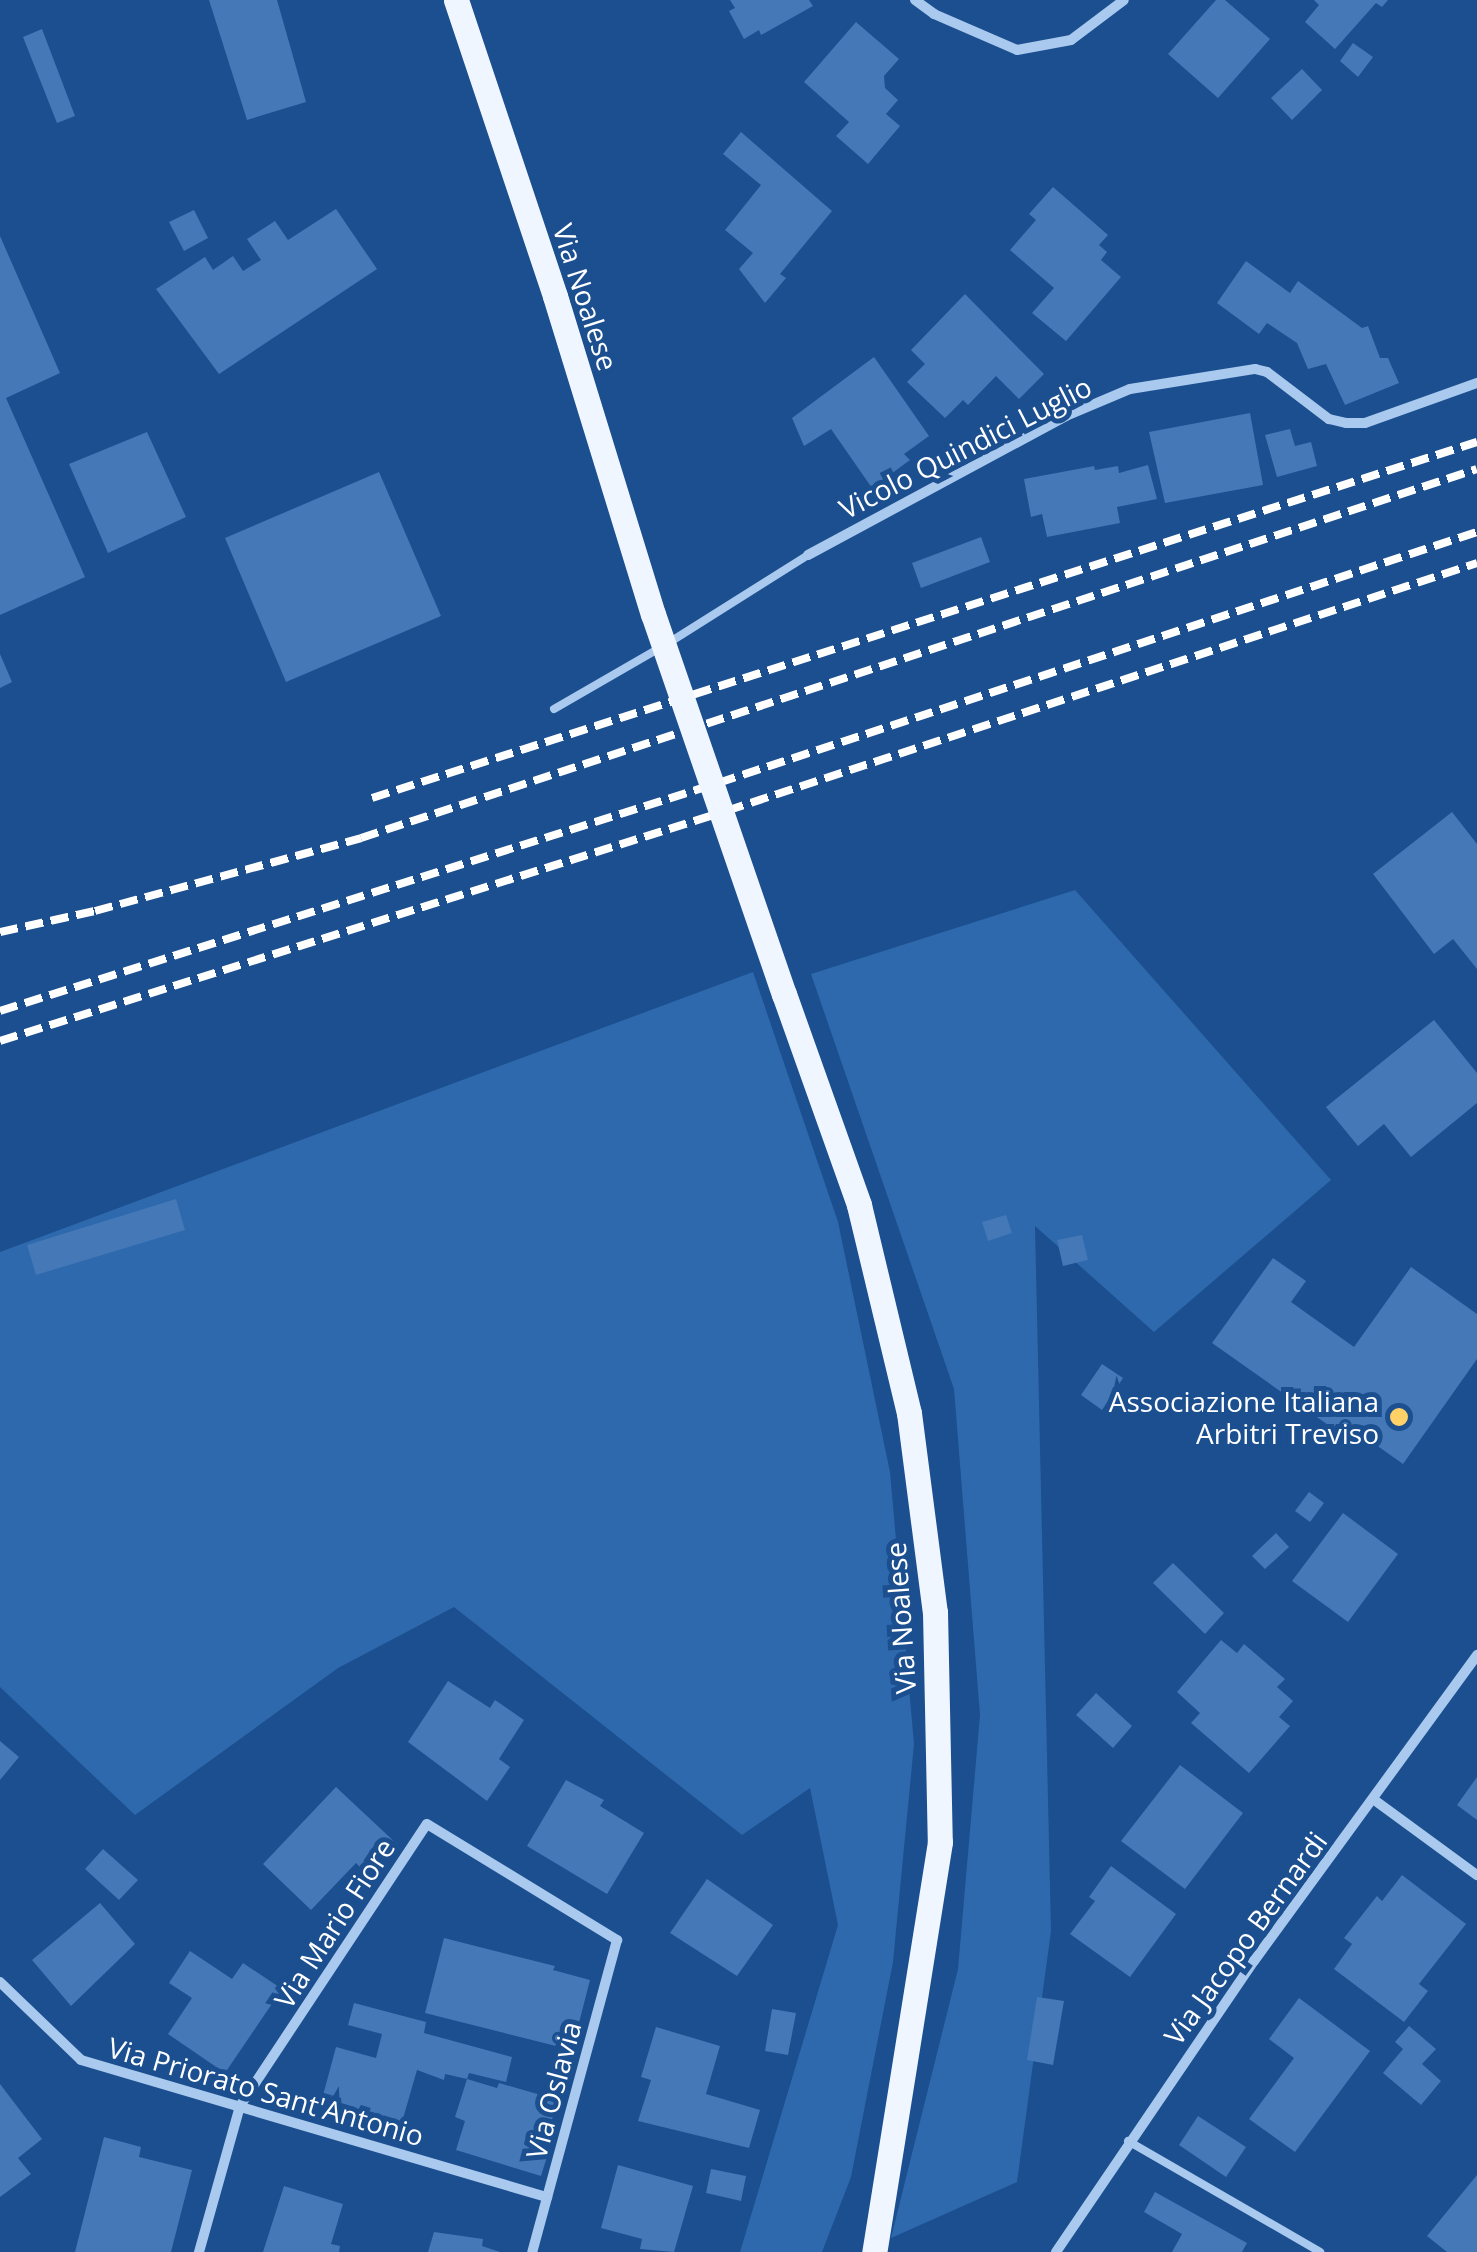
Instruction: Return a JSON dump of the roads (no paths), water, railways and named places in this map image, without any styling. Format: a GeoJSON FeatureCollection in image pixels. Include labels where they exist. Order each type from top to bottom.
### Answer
{"type":"FeatureCollection","features":[{"type":"Feature","properties":{"kind":"main road","name":"Via Noalese"},"geometry":{"type":"LineString","coordinates":[[456,0],[555,296],[653,614],[864,1224],[909,1413],[934,1612],[940,1842],[874,2252]]}},
{"type":"Feature","properties":{"kind":"street"},"geometry":{"type":"LineString","coordinates":[[915,0],[934,14],[1017,50],[1071,40],[1124,0]]}},
{"type":"Feature","properties":{"kind":"street","name":"Vicolo Quindici Luglio"},"geometry":{"type":"LineString","coordinates":[[808,554],[1066,416],[1130,389],[1255,369],[1267,372],[1329,419],[1365,423],[1477,382]]}},
{"type":"Feature","properties":{"kind":"street","name":"Via Jacopo Bernardi"},"geometry":{"type":"LineString","coordinates":[[1056,2252],[1128,2141],[1477,1654]]}},
{"type":"Feature","properties":{"kind":"street"},"geometry":{"type":"LineString","coordinates":[[1373,1799],[1477,1875]]}},
{"type":"Feature","properties":{"kind":"street","name":"Via Mario Fiore"},"geometry":{"type":"LineString","coordinates":[[198,2252],[240,2106],[427,1824],[616,1940]]}},
{"type":"Feature","properties":{"kind":"street","name":"Via Oslavia"},"geometry":{"type":"LineString","coordinates":[[532,2252],[616,1940]]}},
{"type":"Feature","properties":{"kind":"street","name":"Via Priorato Sant'Antonio"},"geometry":{"type":"LineString","coordinates":[[0,1983],[81,2060],[547,2197]]}},
{"type":"Feature","properties":{"kind":"lane","name":"Vicolo Quindici Luglio"},"geometry":{"type":"LineString","coordinates":[[554,710],[808,554]]}},
{"type":"Feature","properties":{"kind":"lane"},"geometry":{"type":"LineString","coordinates":[[1128,2141],[1320,2252]]}},
{"type":"Feature","properties":{"kind":"railway"},"geometry":{"type":"LineString","coordinates":[[372,798],[1477,442]]}},
{"type":"Feature","properties":{"kind":"railway"},"geometry":{"type":"LineString","coordinates":[[0,932],[95,911],[361,838],[1477,469]]}},
{"type":"Feature","properties":{"kind":"railway"},"geometry":{"type":"LineString","coordinates":[[0,1011],[718,783],[1477,532]]}},
{"type":"Feature","properties":{"kind":"railway"},"geometry":{"type":"LineString","coordinates":[[0,1041],[726,811],[1477,563]]}},
{"type":"Feature","properties":{"kind":"place","name":"Associazione Italiana Arbitri Treviso"},"geometry":{"type":"Point","coordinates":[1399,1417]}}]}
